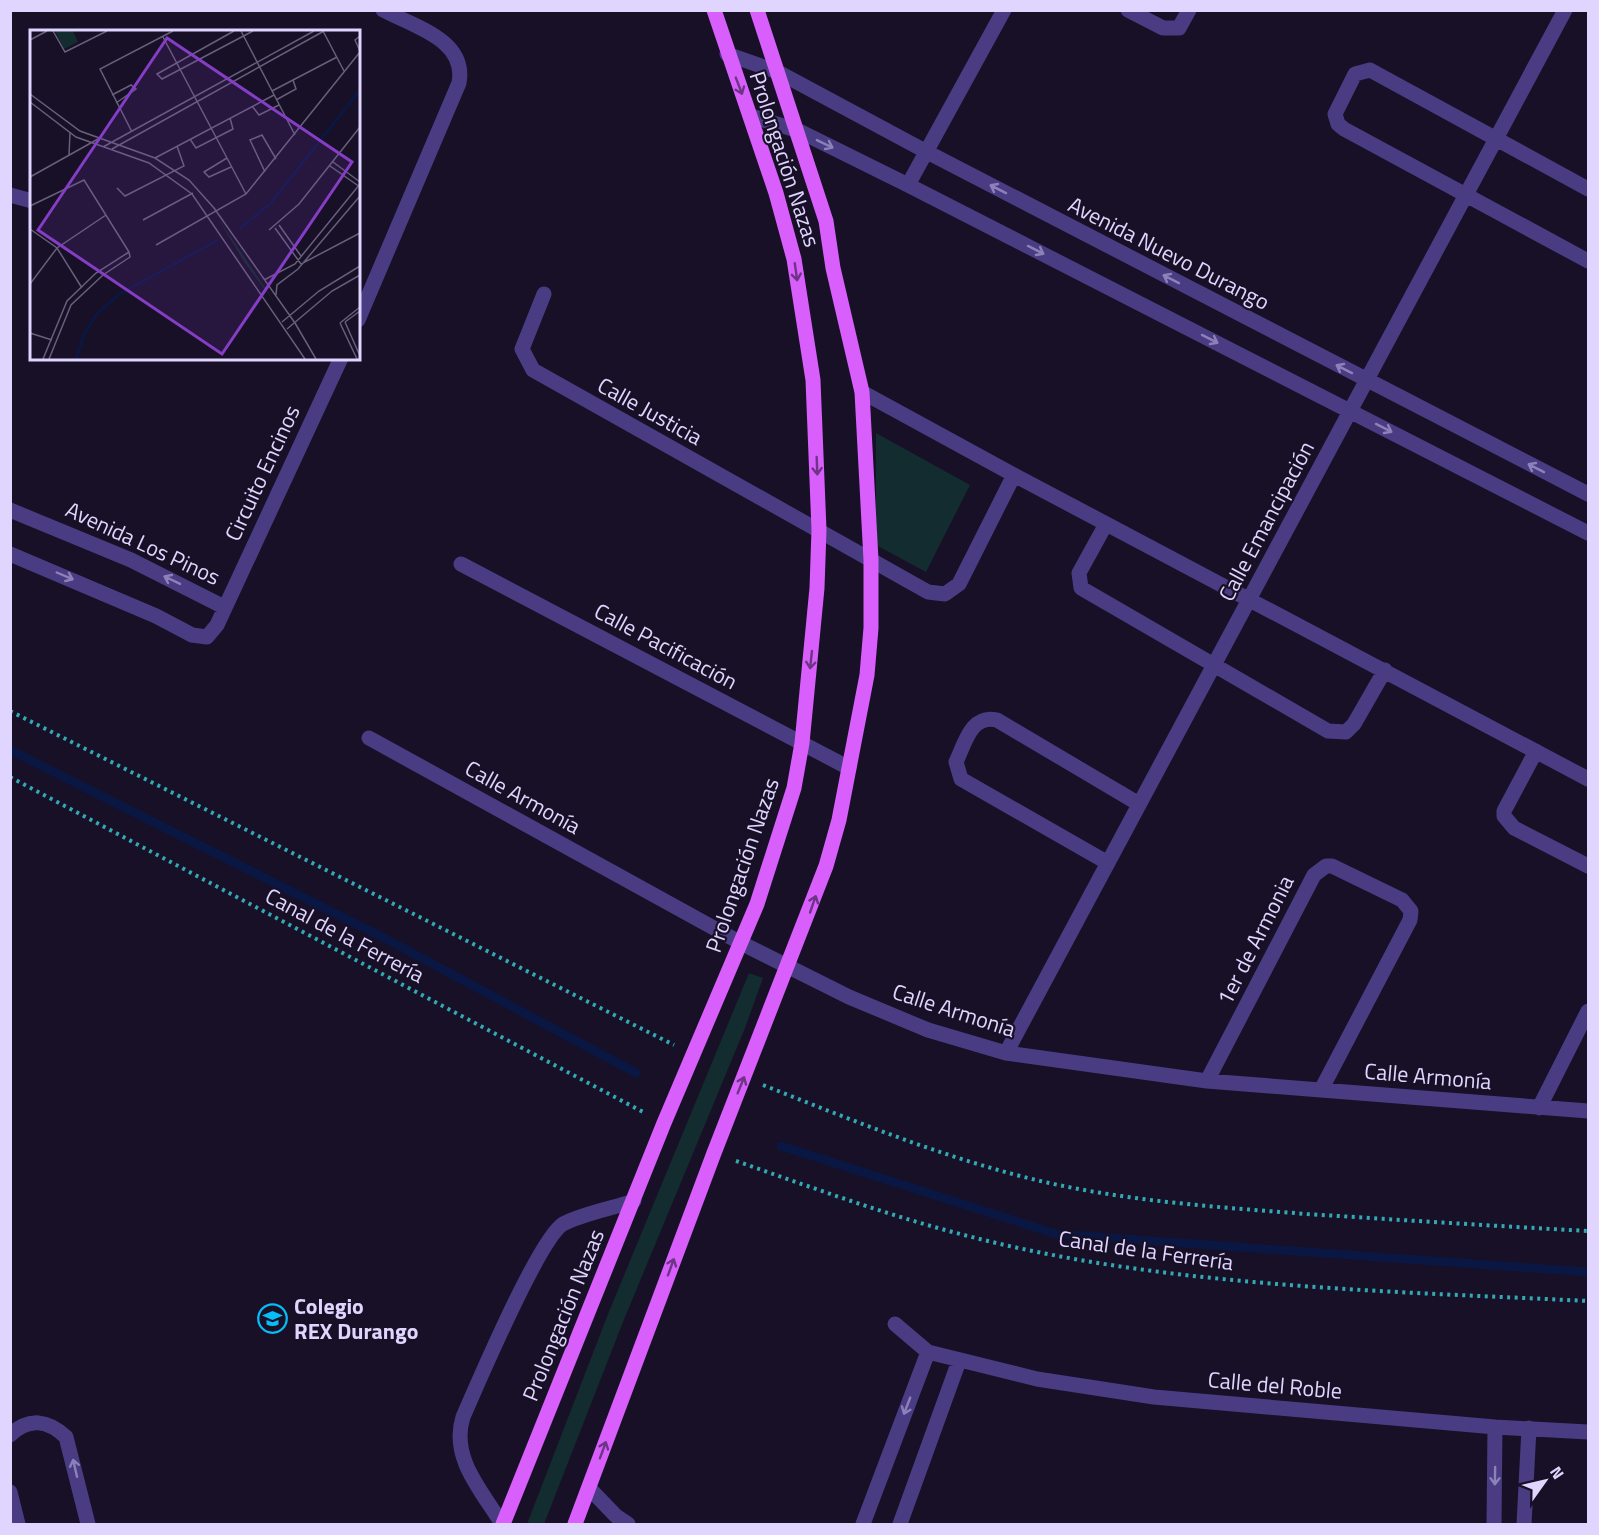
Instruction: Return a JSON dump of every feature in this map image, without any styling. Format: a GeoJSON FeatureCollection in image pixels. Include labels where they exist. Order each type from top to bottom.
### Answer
{"type":"FeatureCollection","features":[{"type":"Feature","properties":{"kind":"main road","name":"Prolongación Nazas"},"geometry":{"type":"LineString","coordinates":[[503,1524],[664,1123],[741,943],[775,850],[794,788],[802,743],[816,598],[819,530],[813,380],[794,259],[776,193],[751,116],[727,54],[714,10]]}},
{"type":"Feature","properties":{"kind":"main road","name":"Prolongación Nazas"},"geometry":{"type":"LineString","coordinates":[[575,1524],[714,1153],[789,967],[826,866],[849,768],[867,675],[871,628],[871,560],[862,392],[833,268],[826,222],[757,10]]}},
{"type":"Feature","properties":{"kind":"street"},"geometry":{"type":"LineString","coordinates":[[360,315],[459,83],[459,60],[455,51],[446,43],[383,10]]}},
{"type":"Feature","properties":{"kind":"street"},"geometry":{"type":"LineString","coordinates":[[908,185],[1004,10]]}},
{"type":"Feature","properties":{"kind":"street"},"geometry":{"type":"LineString","coordinates":[[1128,10],[1171,30],[1179,28],[1189,10]]}},
{"type":"Feature","properties":{"kind":"street","name":"Calle Emancipación"},"geometry":{"type":"LineString","coordinates":[[1006,1053],[1565,10]]}},
{"type":"Feature","properties":{"kind":"street","name":"Avenida Nuevo Durango"},"geometry":{"type":"LineString","coordinates":[[727,54],[778,72],[927,153],[1588,494]]}},
{"type":"Feature","properties":{"kind":"street"},"geometry":{"type":"LineString","coordinates":[[1588,189],[1370,70],[1361,70],[1350,80],[1335,114],[1338,124],[1588,261]]}},
{"type":"Feature","properties":{"kind":"street"},"geometry":{"type":"LineString","coordinates":[[751,116],[798,131],[908,185],[1588,533]]}},
{"type":"Feature","properties":{"kind":"street"},"geometry":{"type":"LineString","coordinates":[[10,195],[30,200]]}},
{"type":"Feature","properties":{"kind":"street","name":"Calle Justicia"},"geometry":{"type":"LineString","coordinates":[[544,294],[522,349],[532,370],[928,592],[937,595],[953,591],[1014,475]]}},
{"type":"Feature","properties":{"kind":"street","name":"Circuito Encinos"},"geometry":{"type":"LineString","coordinates":[[225,607],[340,360]]}},
{"type":"Feature","properties":{"kind":"street"},"geometry":{"type":"LineString","coordinates":[[862,392],[1588,779]]}},
{"type":"Feature","properties":{"kind":"street","name":"Avenida Los Pinos"},"geometry":{"type":"LineString","coordinates":[[10,510],[131,560],[225,607],[212,631],[207,637],[200,637],[10,554]]}},
{"type":"Feature","properties":{"kind":"street"},"geometry":{"type":"LineString","coordinates":[[1106,524],[1079,573],[1082,588],[1328,731],[1346,732],[1354,724],[1385,670]]}},
{"type":"Feature","properties":{"kind":"street","name":"Calle Pacificación"},"geometry":{"type":"LineString","coordinates":[[461,564],[849,768]]}},
{"type":"Feature","properties":{"kind":"street"},"geometry":{"type":"LineString","coordinates":[[1108,863],[961,779],[956,762],[973,727],[978,720],[986,717],[996,720],[1139,804]]}},
{"type":"Feature","properties":{"kind":"street","name":"Calle Armonía"},"geometry":{"type":"LineString","coordinates":[[369,738],[741,943],[849,998],[928,1030],[1006,1053],[1207,1082],[1588,1111]]}},
{"type":"Feature","properties":{"kind":"street"},"geometry":{"type":"LineString","coordinates":[[1536,751],[1504,811],[1504,816],[1514,828],[1588,866]]}},
{"type":"Feature","properties":{"kind":"street","name":"1er de Armonia"},"geometry":{"type":"LineString","coordinates":[[1207,1082],[1314,875],[1318,870],[1332,866],[1402,900],[1411,911],[1410,920],[1322,1090]]}},
{"type":"Feature","properties":{"kind":"street"},"geometry":{"type":"LineString","coordinates":[[1539,1108],[1588,1011]]}},
{"type":"Feature","properties":{"kind":"street"},"geometry":{"type":"LineString","coordinates":[[503,1524],[463,1459],[458,1444],[462,1417],[535,1263],[552,1235],[563,1224],[633,1201]]}},
{"type":"Feature","properties":{"kind":"street"},"geometry":{"type":"LineString","coordinates":[[863,1524],[928,1352],[895,1324]]}},
{"type":"Feature","properties":{"kind":"street","name":"Calle del Roble"},"geometry":{"type":"LineString","coordinates":[[928,1352],[1037,1379],[1154,1397],[1496,1427],[1588,1432]]}},
{"type":"Feature","properties":{"kind":"street"},"geometry":{"type":"LineString","coordinates":[[900,1524],[959,1361]]}},
{"type":"Feature","properties":{"kind":"street"},"geometry":{"type":"LineString","coordinates":[[10,1435],[26,1423],[43,1422],[56,1427],[66,1437],[88,1524]]}},
{"type":"Feature","properties":{"kind":"street"},"geometry":{"type":"LineString","coordinates":[[1494,1524],[1496,1427]]}},
{"type":"Feature","properties":{"kind":"street"},"geometry":{"type":"LineString","coordinates":[[1524,1524],[1529,1428]]}},
{"type":"Feature","properties":{"kind":"street"},"geometry":{"type":"LineString","coordinates":[[589,1488],[616,1516],[628,1524]]}},
{"type":"Feature","properties":{"kind":"street"},"geometry":{"type":"LineString","coordinates":[[10,1492],[18,1524]]}},
{"type":"Feature","properties":{"kind":"path"},"geometry":{"type":"LineString","coordinates":[[10,711],[693,1054]]}},
{"type":"Feature","properties":{"kind":"path","name":"Canal de la Ferrería"},"geometry":{"type":"LineString","coordinates":[[10,777],[664,1123]]}},
{"type":"Feature","properties":{"kind":"path"},"geometry":{"type":"LineString","coordinates":[[744,1077],[886,1135],[964,1161],[1035,1180],[1128,1196],[1229,1208],[1588,1232]]}},
{"type":"Feature","properties":{"kind":"path","name":"Canal de la Ferrería"},"geometry":{"type":"LineString","coordinates":[[714,1153],[870,1207],[964,1236],[1046,1253],[1152,1270],[1261,1281],[1588,1301]]}},
{"type":"Feature","properties":{"kind":"green space"},"geometry":{"type":"Polygon","coordinates":[[[876,433],[970,485],[926,572],[876,545],[876,433]]]}},
{"type":"Feature","properties":{"kind":"green space"},"geometry":{"type":"Polygon","coordinates":[[[749,973],[763,978],[745,1028],[623,1322],[544,1524],[527,1524],[608,1314],[749,973]]]}},
{"type":"Feature","properties":{"kind":"waterway"},"geometry":{"type":"LineString","coordinates":[[10,750],[388,940],[636,1073]]}},
{"type":"Feature","properties":{"kind":"waterway"},"geometry":{"type":"LineString","coordinates":[[781,1146],[1056,1234],[1588,1272]]}},
{"type":"Feature","properties":{"kind":"place","name":"Colegio REX Durango"},"geometry":{"type":"Point","coordinates":[273,1319]}}]}
